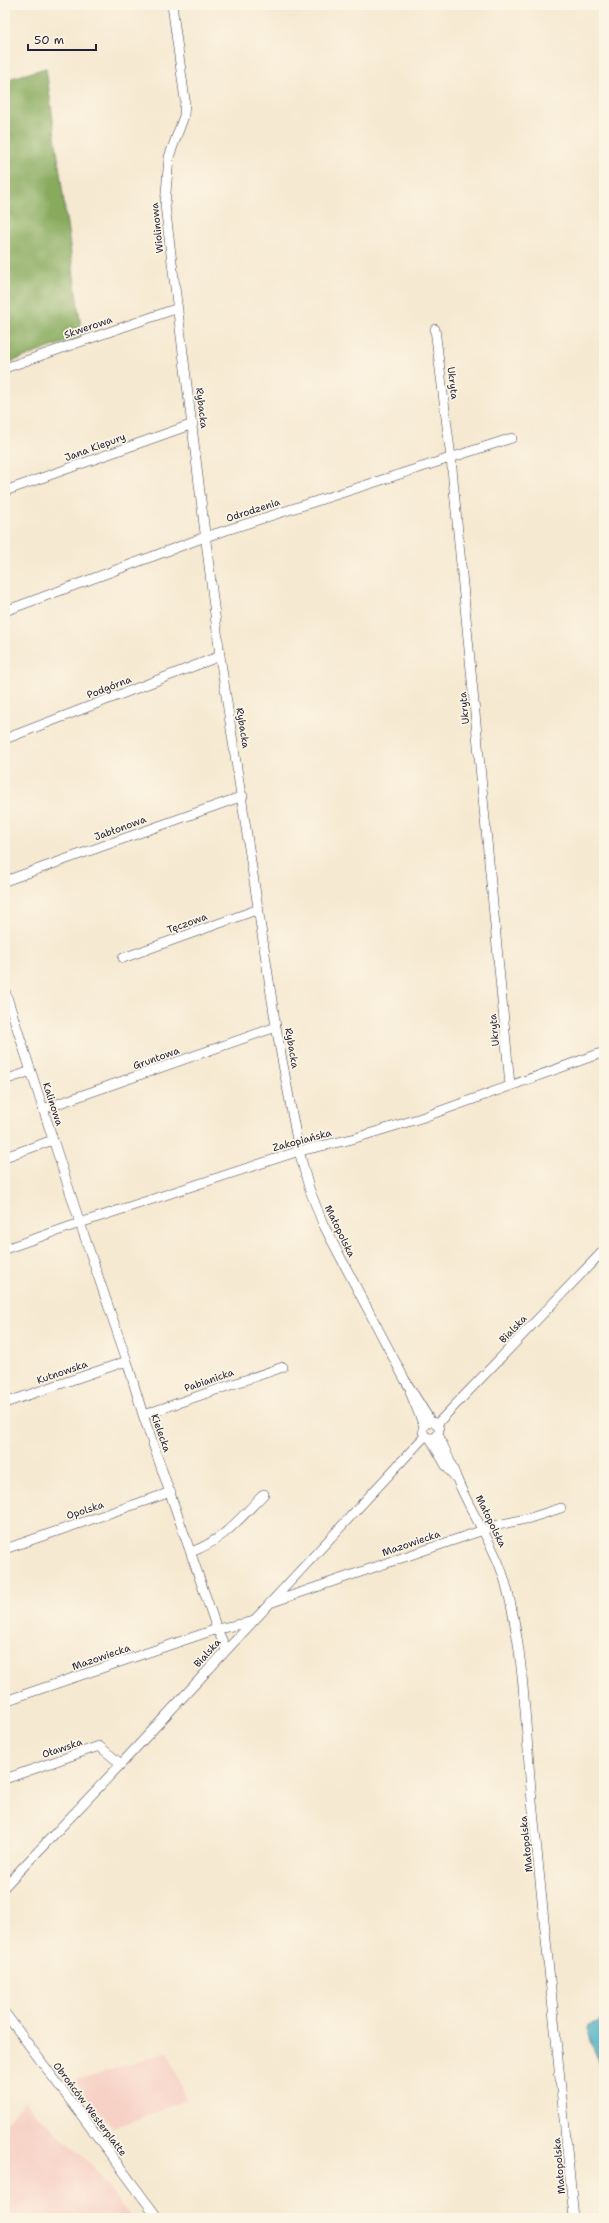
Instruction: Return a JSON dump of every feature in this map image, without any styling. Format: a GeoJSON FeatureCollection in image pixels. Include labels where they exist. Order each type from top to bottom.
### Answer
{"type":"FeatureCollection","features":[{"type":"Feature","properties":{"kind":"street","name":"Wiolinowa"},"geometry":{"type":"LineString","coordinates":[[172,5],[185,100],[184,116],[169,157],[164,205],[178,308]]}},
{"type":"Feature","properties":{"kind":"street","name":"Skwerowa"},"geometry":{"type":"LineString","coordinates":[[5,368],[178,308]]}},
{"type":"Feature","properties":{"kind":"street","name":"Rybacka"},"geometry":{"type":"LineString","coordinates":[[178,308],[193,424],[204,537],[220,656],[243,796],[276,1027],[299,1151]]}},
{"type":"Feature","properties":{"kind":"street","name":"Ukryta"},"geometry":{"type":"LineString","coordinates":[[435,329],[451,458],[510,1085]]}},
{"type":"Feature","properties":{"kind":"street","name":"Jana Kiepury"},"geometry":{"type":"LineString","coordinates":[[5,491],[193,424]]}},
{"type":"Feature","properties":{"kind":"street","name":"Odrodzenia"},"geometry":{"type":"LineString","coordinates":[[5,611],[204,537],[512,438]]}},
{"type":"Feature","properties":{"kind":"street","name":"Podgórna"},"geometry":{"type":"LineString","coordinates":[[5,739],[220,656]]}},
{"type":"Feature","properties":{"kind":"street","name":"Jabłonowa"},"geometry":{"type":"LineString","coordinates":[[5,882],[243,796]]}},
{"type":"Feature","properties":{"kind":"street","name":"Tęczowa"},"geometry":{"type":"LineString","coordinates":[[123,958],[260,909]]}},
{"type":"Feature","properties":{"kind":"street","name":"Kalinowa"},"geometry":{"type":"LineString","coordinates":[[6,997],[80,1223]]}},
{"type":"Feature","properties":{"kind":"street","name":"Gruntowa"},"geometry":{"type":"LineString","coordinates":[[43,1110],[276,1027]]}},
{"type":"Feature","properties":{"kind":"street","name":"Zakopiańska"},"geometry":{"type":"LineString","coordinates":[[5,1249],[299,1151],[345,1140],[421,1118],[604,1052]]}},
{"type":"Feature","properties":{"kind":"street"},"geometry":{"type":"LineString","coordinates":[[5,1080],[31,1071]]}},
{"type":"Feature","properties":{"kind":"street"},"geometry":{"type":"LineString","coordinates":[[5,1157],[53,1140]]}},
{"type":"Feature","properties":{"kind":"street","name":"Małopolska"},"geometry":{"type":"LineString","coordinates":[[299,1151],[309,1188],[323,1224],[431,1430],[448,1454],[457,1479],[484,1530],[504,1578],[519,1648],[528,1754],[574,2218]]}},
{"type":"Feature","properties":{"kind":"street","name":"Kielecka"},"geometry":{"type":"LineString","coordinates":[[80,1223],[127,1361],[143,1415],[171,1492],[217,1629],[226,1649]]}},
{"type":"Feature","properties":{"kind":"street","name":"Bialska"},"geometry":{"type":"LineString","coordinates":[[5,1886],[121,1764],[268,1603],[431,1430],[604,1250]]}},
{"type":"Feature","properties":{"kind":"street","name":"Kutnowska"},"geometry":{"type":"LineString","coordinates":[[5,1403],[127,1361]]}},
{"type":"Feature","properties":{"kind":"street","name":"Pabianicka"},"geometry":{"type":"LineString","coordinates":[[143,1415],[283,1367]]}},
{"type":"Feature","properties":{"kind":"street","name":"Opolska"},"geometry":{"type":"LineString","coordinates":[[5,1549],[171,1492]]}},
{"type":"Feature","properties":{"kind":"street"},"geometry":{"type":"LineString","coordinates":[[191,1552],[209,1545],[222,1536],[264,1494]]}},
{"type":"Feature","properties":{"kind":"street","name":"Mazowiecka"},"geometry":{"type":"LineString","coordinates":[[268,1603],[484,1530],[561,1508]]}},
{"type":"Feature","properties":{"kind":"street","name":"Mazowiecka"},"geometry":{"type":"LineString","coordinates":[[5,1702],[217,1629],[251,1622]]}},
{"type":"Feature","properties":{"kind":"street","name":"Oławska"},"geometry":{"type":"LineString","coordinates":[[5,1779],[99,1746],[121,1764]]}},
{"type":"Feature","properties":{"kind":"street","name":"Obrońców Westerplatte"},"geometry":{"type":"LineString","coordinates":[[5,2013],[158,2218]]}},
{"type":"Feature","properties":{"kind":"shaded area"},"geometry":{"type":"Polygon","coordinates":[[[168,2052],[187,2100],[113,2128],[74,2081],[168,2052]]]}},
{"type":"Feature","properties":{"kind":"shaded area"},"geometry":{"type":"Polygon","coordinates":[[[24,2102],[93,2166],[131,2218],[5,2218],[5,2123],[24,2102]]]}},
{"type":"Feature","properties":{"kind":"green space"},"geometry":{"type":"Polygon","coordinates":[[[46,68],[82,336],[5,364],[5,80],[46,68]]]}},
{"type":"Feature","properties":{"kind":"water"},"geometry":{"type":"Polygon","coordinates":[[[604,2019],[604,2062],[599,2064],[587,2029],[588,2025],[604,2019]]]}}]}
